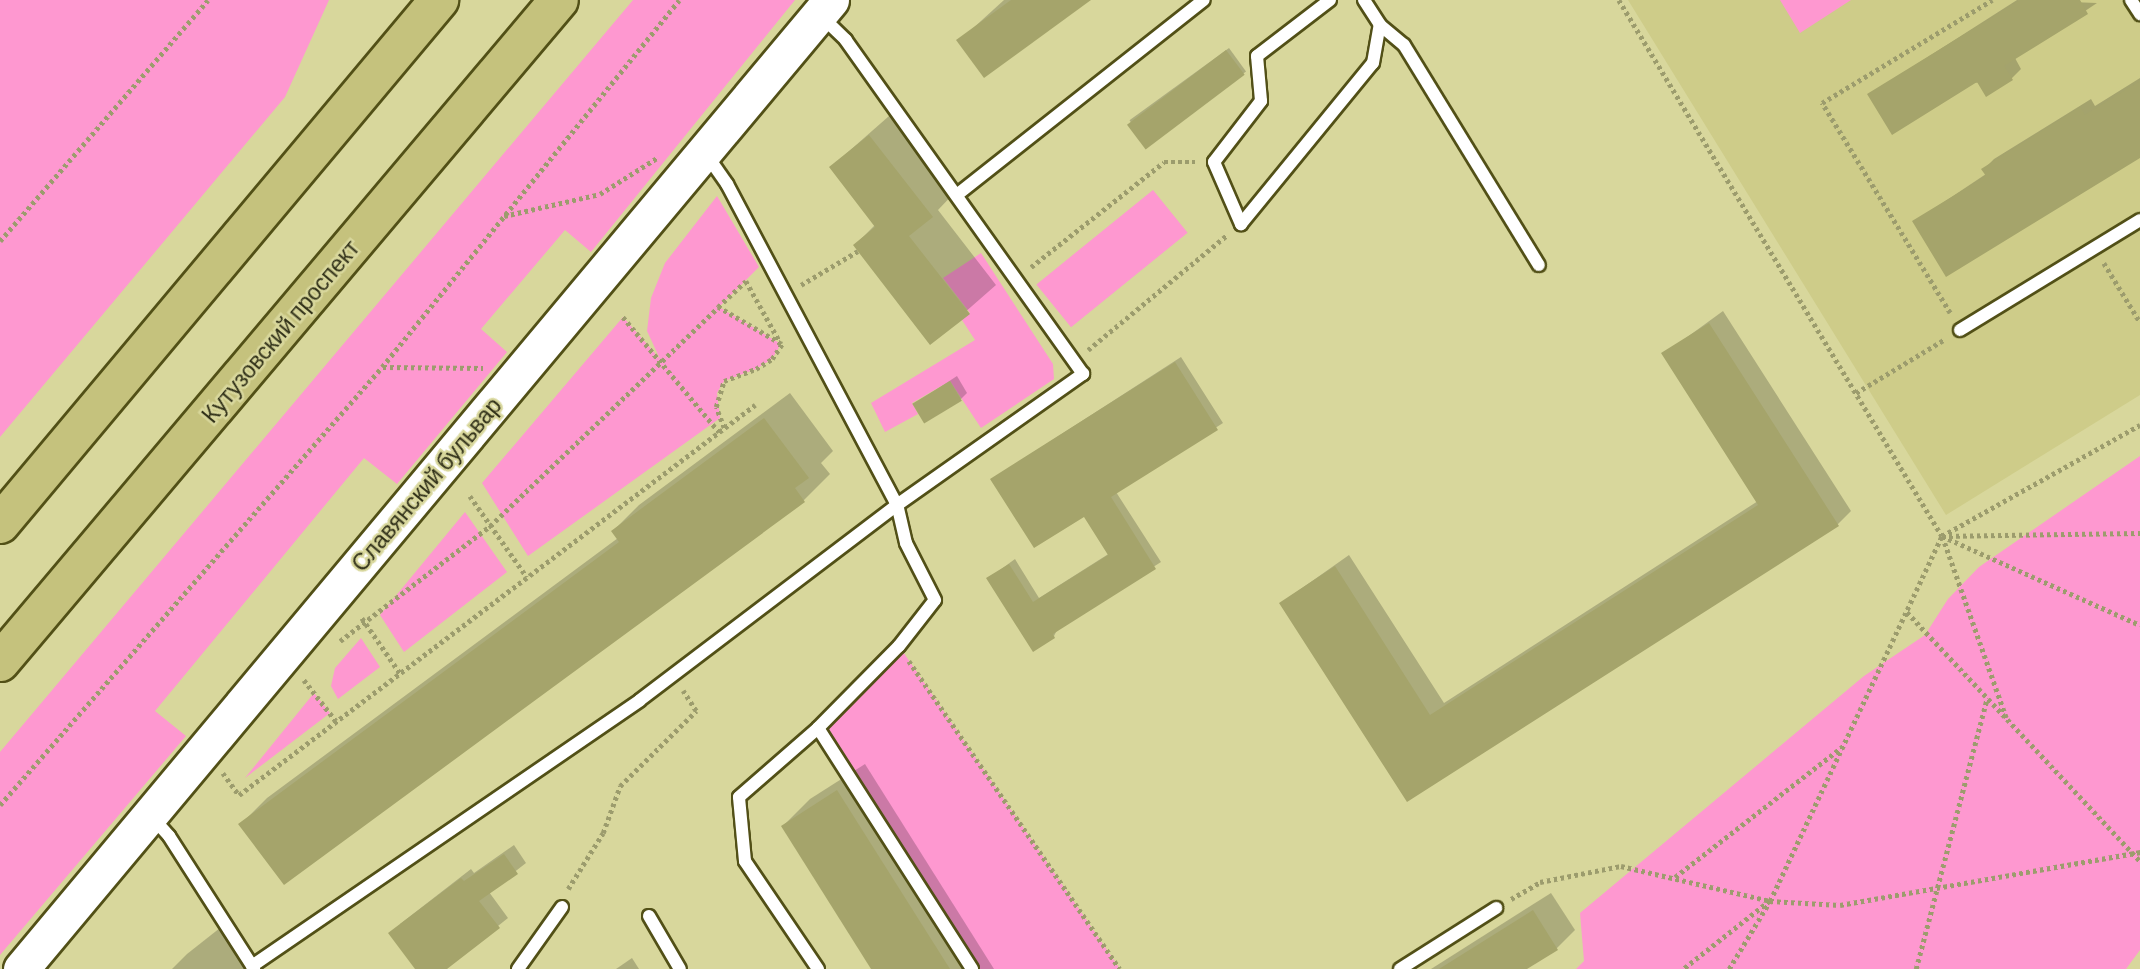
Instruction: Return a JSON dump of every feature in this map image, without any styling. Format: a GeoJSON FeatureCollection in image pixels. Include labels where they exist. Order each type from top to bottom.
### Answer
{"type":"FeatureCollection","features":[{"type":"Feature","properties":{"kind":"main road"},"geometry":{"type":"LineString","coordinates":[[0,524],[439,0]]}},
{"type":"Feature","properties":{"kind":"main road","name":"Кутузовский проспект"},"geometry":{"type":"LineString","coordinates":[[0,662],[559,0]]}},
{"type":"Feature","properties":{"kind":"street","name":"Славянский бульвар"},"geometry":{"type":"LineString","coordinates":[[21,969],[825,7]]}},
{"type":"Feature","properties":{"kind":"lane"},"geometry":{"type":"LineString","coordinates":[[958,194],[1203,0]]}},
{"type":"Feature","properties":{"kind":"lane"},"geometry":{"type":"LineString","coordinates":[[1330,0],[1257,56],[1261,101],[1214,162],[1241,224],[1373,63],[1380,25]]}},
{"type":"Feature","properties":{"kind":"lane"},"geometry":{"type":"LineString","coordinates":[[1364,0],[1380,25],[1404,45],[1539,265]]}},
{"type":"Feature","properties":{"kind":"lane"},"geometry":{"type":"LineString","coordinates":[[2131,0],[2140,14]]}},
{"type":"Feature","properties":{"kind":"lane"},"geometry":{"type":"LineString","coordinates":[[151,816],[169,836],[253,968],[672,676],[897,505],[1083,374],[825,7]]}},
{"type":"Feature","properties":{"kind":"lane"},"geometry":{"type":"LineString","coordinates":[[704,150],[727,184],[897,505],[906,543],[935,600],[899,646],[818,728],[739,797],[745,860],[818,969]]}},
{"type":"Feature","properties":{"kind":"lane"},"geometry":{"type":"LineString","coordinates":[[1960,330],[2140,220]]}},
{"type":"Feature","properties":{"kind":"lane"},"geometry":{"type":"LineString","coordinates":[[818,728],[971,969]]}},
{"type":"Feature","properties":{"kind":"lane"},"geometry":{"type":"LineString","coordinates":[[518,969],[562,907]]}},
{"type":"Feature","properties":{"kind":"lane"},"geometry":{"type":"LineString","coordinates":[[1400,969],[1496,908]]}},
{"type":"Feature","properties":{"kind":"lane"},"geometry":{"type":"LineString","coordinates":[[649,916],[680,969]]}},
{"type":"Feature","properties":{"kind":"path"},"geometry":{"type":"LineString","coordinates":[[0,241],[208,0]]}},
{"type":"Feature","properties":{"kind":"path"},"geometry":{"type":"LineString","coordinates":[[0,805],[382,368],[679,0]]}},
{"type":"Feature","properties":{"kind":"path"},"geometry":{"type":"LineString","coordinates":[[1619,0],[1942,536],[2006,718]]}},
{"type":"Feature","properties":{"kind":"path"},"geometry":{"type":"LineString","coordinates":[[1856,393],[1960,330],[1822,103],[1992,0]]}},
{"type":"Feature","properties":{"kind":"path"},"geometry":{"type":"LineString","coordinates":[[503,216],[600,194],[662,154]]}},
{"type":"Feature","properties":{"kind":"path"},"geometry":{"type":"LineString","coordinates":[[1017,279],[1164,162],[1214,162]]}},
{"type":"Feature","properties":{"kind":"path"},"geometry":{"type":"LineString","coordinates":[[1074,362],[1241,224]]}},
{"type":"Feature","properties":{"kind":"path"},"geometry":{"type":"LineString","coordinates":[[2095,247],[2140,321]]}},
{"type":"Feature","properties":{"kind":"path"},"geometry":{"type":"LineString","coordinates":[[786,295],[858,251]]}},
{"type":"Feature","properties":{"kind":"path"},"geometry":{"type":"LineString","coordinates":[[340,641],[366,626],[490,526],[746,281],[781,344]]}},
{"type":"Feature","properties":{"kind":"path"},"geometry":{"type":"LineString","coordinates":[[718,307],[781,344]]}},
{"type":"Feature","properties":{"kind":"path"},"geometry":{"type":"LineString","coordinates":[[623,317],[721,430]]}},
{"type":"Feature","properties":{"kind":"path"},"geometry":{"type":"LineString","coordinates":[[721,430],[716,407],[724,381],[756,369],[772,359],[781,344],[805,331]]}},
{"type":"Feature","properties":{"kind":"path"},"geometry":{"type":"LineString","coordinates":[[382,368],[523,368]]}},
{"type":"Feature","properties":{"kind":"path"},"geometry":{"type":"LineString","coordinates":[[223,772],[239,794],[755,405]]}},
{"type":"Feature","properties":{"kind":"path"},"geometry":{"type":"LineString","coordinates":[[1730,969],[1770,901],[1942,536],[2140,425]]}},
{"type":"Feature","properties":{"kind":"path"},"geometry":{"type":"LineString","coordinates":[[470,496],[527,577]]}},
{"type":"Feature","properties":{"kind":"path"},"geometry":{"type":"LineString","coordinates":[[1942,536],[2140,533]]}},
{"type":"Feature","properties":{"kind":"path"},"geometry":{"type":"LineString","coordinates":[[1942,536],[2140,625]]}},
{"type":"Feature","properties":{"kind":"path"},"geometry":{"type":"LineString","coordinates":[[1907,612],[2140,861]]}},
{"type":"Feature","properties":{"kind":"path"},"geometry":{"type":"LineString","coordinates":[[362,618],[400,673]]}},
{"type":"Feature","properties":{"kind":"path"},"geometry":{"type":"LineString","coordinates":[[899,646],[1120,969]]}},
{"type":"Feature","properties":{"kind":"path"},"geometry":{"type":"LineString","coordinates":[[562,907],[570,883],[603,833],[620,786],[696,711],[672,676]]}},
{"type":"Feature","properties":{"kind":"path"},"geometry":{"type":"LineString","coordinates":[[304,680],[336,721]]}},
{"type":"Feature","properties":{"kind":"path"},"geometry":{"type":"LineString","coordinates":[[1916,969],[1987,697]]}},
{"type":"Feature","properties":{"kind":"path"},"geometry":{"type":"LineString","coordinates":[[1675,878],[1844,746]]}},
{"type":"Feature","properties":{"kind":"path"},"geometry":{"type":"LineString","coordinates":[[1496,908],[1540,882],[1621,866],[1770,901],[1840,905],[2140,852]]}},
{"type":"Feature","properties":{"kind":"path"},"geometry":{"type":"LineString","coordinates":[[1684,969],[1770,901]]}},
{"type":"Feature","properties":{"kind":"shaded area"},"geometry":{"type":"Polygon","coordinates":[[[0,0],[329,0],[285,97],[0,437],[0,0]]]}},
{"type":"Feature","properties":{"kind":"shaded area"},"geometry":{"type":"Polygon","coordinates":[[[633,0],[795,0],[591,252],[565,230],[481,329],[507,352],[397,484],[364,458],[155,711],[186,736],[0,955],[0,752],[633,0]]]}},
{"type":"Feature","properties":{"kind":"shaded area"},"geometry":{"type":"Polygon","coordinates":[[[1628,0],[2140,0],[2140,395],[1946,515],[1628,0]]]}},
{"type":"Feature","properties":{"kind":"shaded area"},"geometry":{"type":"Polygon","coordinates":[[[1780,0],[1851,0],[1800,33],[1780,0]]]}},
{"type":"Feature","properties":{"kind":"shaded area"},"geometry":{"type":"Polygon","coordinates":[[[1153,190],[1188,233],[1071,327],[1036,284],[1153,190]]]}},
{"type":"Feature","properties":{"kind":"shaded area"},"geometry":{"type":"Polygon","coordinates":[[[717,196],[759,267],[719,307],[781,344],[772,359],[756,369],[724,381],[717,393],[720,418],[528,556],[482,483],[623,317],[660,359],[647,331],[651,298],[665,263],[717,196]]]}},
{"type":"Feature","properties":{"kind":"shaded area"},"geometry":{"type":"Polygon","coordinates":[[[981,253],[1053,364],[1054,379],[981,428],[950,381],[912,403],[918,414],[885,432],[871,403],[975,340],[962,320],[970,313],[943,278],[981,253]]]}},
{"type":"Feature","properties":{"kind":"shaded area"},"geometry":{"type":"Polygon","coordinates":[[[2140,456],[2140,950],[2126,969],[1576,969],[1584,961],[1580,913],[1864,676],[1925,635],[1948,599],[1979,567],[2140,456]]]}},
{"type":"Feature","properties":{"kind":"shaded area"},"geometry":{"type":"Polygon","coordinates":[[[465,512],[507,572],[404,652],[380,615],[465,512]]]}},
{"type":"Feature","properties":{"kind":"shaded area"},"geometry":{"type":"Polygon","coordinates":[[[361,638],[380,667],[338,699],[331,686],[335,668],[361,638]]]}},
{"type":"Feature","properties":{"kind":"shaded area"},"geometry":{"type":"Polygon","coordinates":[[[899,646],[1120,969],[972,969],[818,728],[899,646]]]}},
{"type":"Feature","properties":{"kind":"shaded area"},"geometry":{"type":"Polygon","coordinates":[[[314,693],[330,713],[245,778],[314,693]]]}},
{"type":"Feature","properties":{"kind":"building"},"geometry":{"type":"Polygon","coordinates":[[[1011,0],[1091,0],[984,78],[956,40],[1011,0]]]}},
{"type":"Feature","properties":{"kind":"building"},"geometry":{"type":"Polygon","coordinates":[[[2020,0],[2080,0],[2088,14],[2004,66],[2013,80],[1986,97],[1977,82],[1892,135],[1867,94],[2020,0]]]}},
{"type":"Feature","properties":{"kind":"building"},"geometry":{"type":"Polygon","coordinates":[[[1226,50],[1245,75],[1146,149],[1127,125],[1226,50]]]}},
{"type":"Feature","properties":{"kind":"building"},"geometry":{"type":"Polygon","coordinates":[[[2140,81],[2140,158],[1946,277],[1912,221],[1986,176],[1981,169],[2080,107],[2085,115],[2140,81]]]}},
{"type":"Feature","properties":{"kind":"building"},"geometry":{"type":"Polygon","coordinates":[[[869,135],[933,217],[909,236],[970,314],[930,345],[853,245],[875,227],[829,167],[869,135]]]}},
{"type":"Feature","properties":{"kind":"building"},"geometry":{"type":"Polygon","coordinates":[[[1709,323],[1839,526],[1407,802],[1279,603],[1335,566],[1430,715],[1758,505],[1661,353],[1709,323]]]}},
{"type":"Feature","properties":{"kind":"building"},"geometry":{"type":"Polygon","coordinates":[[[1175,362],[1218,430],[1111,497],[1156,569],[1053,634],[1055,638],[1033,652],[986,578],[1009,564],[1033,602],[1108,555],[1084,517],[1034,548],[990,479],[1175,362]]]}},
{"type":"Feature","properties":{"kind":"building"},"geometry":{"type":"Polygon","coordinates":[[[950,381],[962,401],[924,423],[912,404],[950,381]]]}},
{"type":"Feature","properties":{"kind":"building"},"geometry":{"type":"Polygon","coordinates":[[[764,418],[809,478],[795,488],[805,502],[284,885],[238,824],[619,542],[611,531],[764,418]]]}},
{"type":"Feature","properties":{"kind":"building"},"geometry":{"type":"Polygon","coordinates":[[[837,790],[950,969],[871,969],[781,826],[837,790]]]}},
{"type":"Feature","properties":{"kind":"building"},"geometry":{"type":"Polygon","coordinates":[[[504,854],[518,874],[479,901],[500,928],[447,969],[415,969],[388,933],[461,878],[464,881],[504,854]]]}},
{"type":"Feature","properties":{"kind":"building"},"geometry":{"type":"Polygon","coordinates":[[[1533,910],[1558,950],[1527,969],[1439,969],[1533,910]]]}}]}
